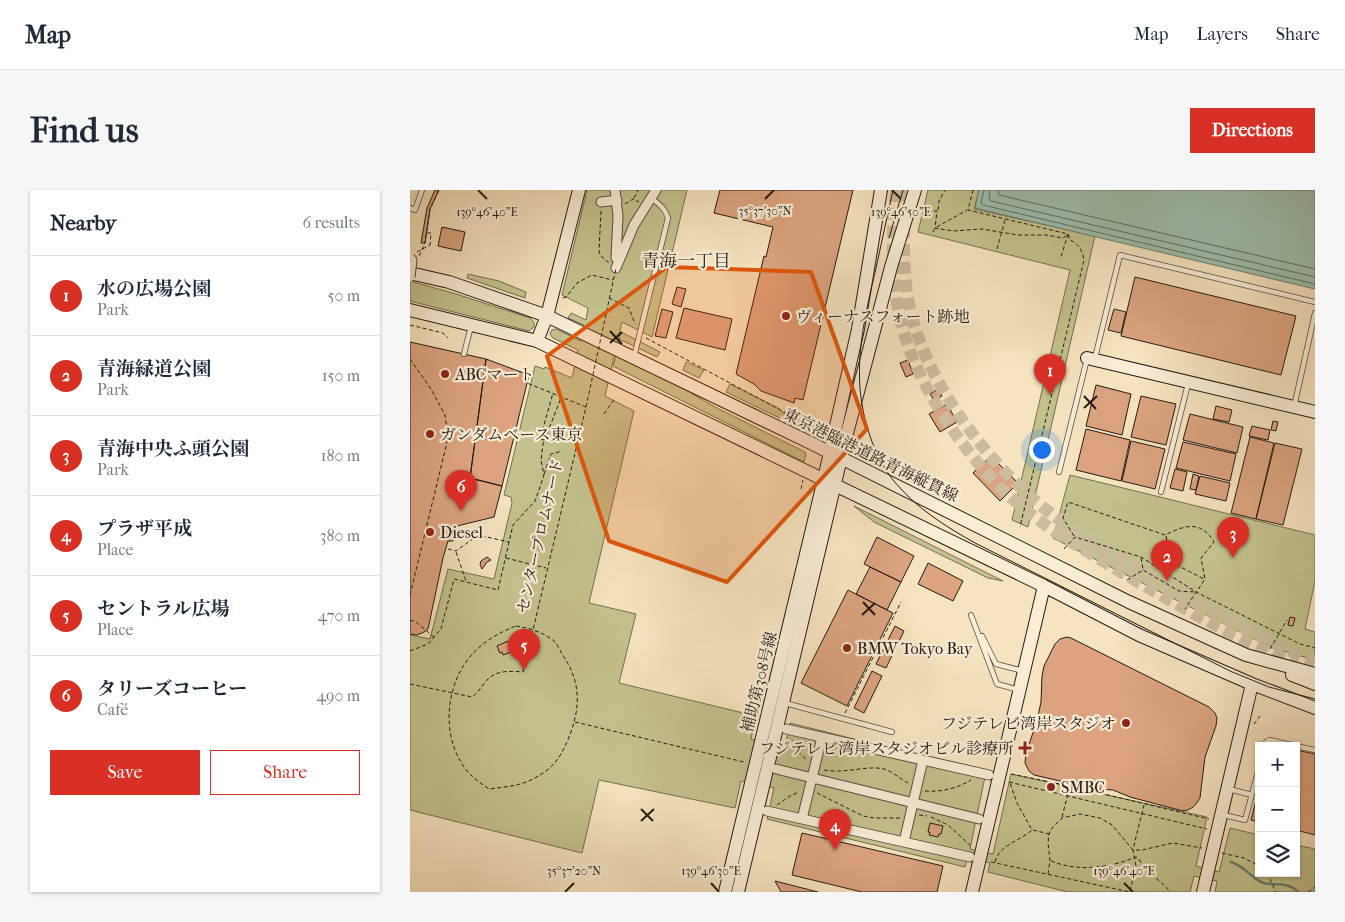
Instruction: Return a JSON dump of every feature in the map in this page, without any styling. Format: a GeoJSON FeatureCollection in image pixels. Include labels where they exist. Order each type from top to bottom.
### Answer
{"type":"FeatureCollection","features":[{"type":"Feature","properties":{"kind":"street"},"geometry":{"type":"LineString","coordinates":[[537,341],[572,190]]}},
{"type":"Feature","properties":{"kind":"street"},"geometry":{"type":"LineString","coordinates":[[543,315],[579,190]]}},
{"type":"Feature","properties":{"kind":"street"},"geometry":{"type":"LineString","coordinates":[[615,190],[618,231],[616,268]]}},
{"type":"Feature","properties":{"kind":"street"},"geometry":{"type":"LineString","coordinates":[[830,482],[881,190]]}},
{"type":"Feature","properties":{"kind":"street"},"geometry":{"type":"LineString","coordinates":[[836,456],[915,190]]}},
{"type":"Feature","properties":{"kind":"street"},"geometry":{"type":"LineString","coordinates":[[616,268],[634,225],[654,194]]}},
{"type":"Feature","properties":{"kind":"street"},"geometry":{"type":"LineString","coordinates":[[601,202],[617,203]]}},
{"type":"Feature","properties":{"kind":"street"},"geometry":{"type":"LineString","coordinates":[[410,277],[412,260],[415,256]]}},
{"type":"Feature","properties":{"kind":"street","name":"東京港臨港道路青海縦貫線"},"geometry":{"type":"LineString","coordinates":[[410,273],[449,282],[543,315],[836,456],[1129,602],[1246,655],[1315,674]]}},
{"type":"Feature","properties":{"kind":"street"},"geometry":{"type":"LineString","coordinates":[[410,310],[537,341],[1044,586],[1138,635],[1252,684],[1315,708]]}},
{"type":"Feature","properties":{"kind":"street"},"geometry":{"type":"LineString","coordinates":[[1091,359],[1315,412]]}},
{"type":"Feature","properties":{"kind":"street","name":"補助第308号線"},"geometry":{"type":"LineString","coordinates":[[738,892],[784,702],[830,482]]}},
{"type":"Feature","properties":{"kind":"street","name":"補助第308号線"},"geometry":{"type":"LineString","coordinates":[[725,892],[830,482]]}},
{"type":"Feature","properties":{"kind":"street"},"geometry":{"type":"LineString","coordinates":[[972,892],[1044,586]]}},
{"type":"Feature","properties":{"kind":"street"},"geometry":{"type":"LineString","coordinates":[[1246,655],[1315,684]]}},
{"type":"Feature","properties":{"kind":"street"},"geometry":{"type":"LineString","coordinates":[[1203,892],[1216,817],[1227,789],[1252,684]]}},
{"type":"Feature","properties":{"kind":"street"},"geometry":{"type":"LineString","coordinates":[[788,730],[989,775]]}},
{"type":"Feature","properties":{"kind":"street"},"geometry":{"type":"LineString","coordinates":[[802,819],[822,737]]}},
{"type":"Feature","properties":{"kind":"street"},"geometry":{"type":"LineString","coordinates":[[904,842],[923,760]]}},
{"type":"Feature","properties":{"kind":"street"},"geometry":{"type":"LineString","coordinates":[[776,769],[979,819]]}},
{"type":"Feature","properties":{"kind":"street"},"geometry":{"type":"LineString","coordinates":[[770,812],[970,857]]}},
{"type":"Feature","properties":{"kind":"lane"},"geometry":{"type":"LineString","coordinates":[[410,208],[415,210],[422,190]]}},
{"type":"Feature","properties":{"kind":"lane"},"geometry":{"type":"LineString","coordinates":[[634,358],[668,218],[666,211],[654,194]]}},
{"type":"Feature","properties":{"kind":"lane"},"geometry":{"type":"LineString","coordinates":[[1060,472],[1120,256],[1315,302]]}},
{"type":"Feature","properties":{"kind":"lane"},"geometry":{"type":"LineString","coordinates":[[1294,407],[1315,313]]}},
{"type":"Feature","properties":{"kind":"lane"},"geometry":{"type":"LineString","coordinates":[[464,354],[471,324]]}},
{"type":"Feature","properties":{"kind":"lane"},"geometry":{"type":"LineString","coordinates":[[1161,492],[1189,382]]}},
{"type":"Feature","properties":{"kind":"lane"},"geometry":{"type":"LineString","coordinates":[[1019,690],[998,684],[971,615],[996,664],[1024,671]]}},
{"type":"Feature","properties":{"kind":"lane"},"geometry":{"type":"LineString","coordinates":[[784,702],[892,732]]}},
{"type":"Feature","properties":{"kind":"lane"},"geometry":{"type":"LineString","coordinates":[[1266,742],[1270,740],[1279,742]]}},
{"type":"Feature","properties":{"kind":"lane"},"geometry":{"type":"LineString","coordinates":[[1300,747],[1315,750]]}},
{"type":"Feature","properties":{"kind":"lane"},"geometry":{"type":"LineString","coordinates":[[1216,817],[1245,820],[1255,783]]}},
{"type":"Feature","properties":{"kind":"lane"},"geometry":{"type":"LineString","coordinates":[[1227,789],[1252,795]]}},
{"type":"Feature","properties":{"kind":"path"},"geometry":{"type":"LineString","coordinates":[[415,256],[425,243],[430,210],[439,190]]}},
{"type":"Feature","properties":{"kind":"path"},"geometry":{"type":"LineString","coordinates":[[617,203],[627,203],[633,199],[638,190]]}},
{"type":"Feature","properties":{"kind":"path"},"geometry":{"type":"LineString","coordinates":[[933,232],[939,201],[945,190]]}},
{"type":"Feature","properties":{"kind":"path"},"geometry":{"type":"LineString","coordinates":[[968,210],[972,190]]}},
{"type":"Feature","properties":{"kind":"path"},"geometry":{"type":"LineString","coordinates":[[633,199],[645,207]]}},
{"type":"Feature","properties":{"kind":"path"},"geometry":{"type":"LineString","coordinates":[[601,202],[599,251],[604,260],[616,268]]}},
{"type":"Feature","properties":{"kind":"path"},"geometry":{"type":"LineString","coordinates":[[934,228],[968,210],[1068,234]]}},
{"type":"Feature","properties":{"kind":"path"},"geometry":{"type":"LineString","coordinates":[[921,211],[937,211]]}},
{"type":"Feature","properties":{"kind":"path"},"geometry":{"type":"LineString","coordinates":[[997,249],[1005,219]]}},
{"type":"Feature","properties":{"kind":"path"},"geometry":{"type":"LineString","coordinates":[[934,228],[953,232],[982,229],[1018,235],[1046,235],[1063,238],[1068,234]]}},
{"type":"Feature","properties":{"kind":"path"},"geometry":{"type":"LineString","coordinates":[[415,256],[430,245],[431,233],[427,233]]}},
{"type":"Feature","properties":{"kind":"path"},"geometry":{"type":"LineString","coordinates":[[1061,257],[1068,234]]}},
{"type":"Feature","properties":{"kind":"path"},"geometry":{"type":"LineString","coordinates":[[1020,527],[1084,260],[1078,244],[1070,240],[1068,234]]}},
{"type":"Feature","properties":{"kind":"path","name":"センタープロムナード"},"geometry":{"type":"LineString","coordinates":[[452,694],[472,697],[478,693],[488,678],[497,673],[523,672],[586,407],[616,268]]}},
{"type":"Feature","properties":{"kind":"path"},"geometry":{"type":"LineString","coordinates":[[560,299],[566,297],[581,280],[592,275],[613,280]]}},
{"type":"Feature","properties":{"kind":"path"},"geometry":{"type":"LineString","coordinates":[[609,298],[629,308],[640,335],[814,428],[822,425]]}},
{"type":"Feature","properties":{"kind":"path"},"geometry":{"type":"LineString","coordinates":[[410,325],[443,333],[448,338]]}},
{"type":"Feature","properties":{"kind":"path"},"geometry":{"type":"LineString","coordinates":[[410,359],[431,389],[445,415],[448,438],[410,595]]}},
{"type":"Feature","properties":{"kind":"path"},"geometry":{"type":"LineString","coordinates":[[527,383],[586,407]]}},
{"type":"Feature","properties":{"kind":"path"},"geometry":{"type":"LineString","coordinates":[[544,440],[540,439],[553,393]]}},
{"type":"Feature","properties":{"kind":"path"},"geometry":{"type":"LineString","coordinates":[[544,475],[541,460],[544,440],[562,397]]}},
{"type":"Feature","properties":{"kind":"path"},"geometry":{"type":"LineString","coordinates":[[604,414],[615,398]]}},
{"type":"Feature","properties":{"kind":"path"},"geometry":{"type":"LineString","coordinates":[[410,651],[428,644],[441,629],[454,579],[498,590],[513,525],[535,501],[551,454],[562,451]]}},
{"type":"Feature","properties":{"kind":"path"},"geometry":{"type":"LineString","coordinates":[[800,489],[803,478]]}},
{"type":"Feature","properties":{"kind":"path"},"geometry":{"type":"LineString","coordinates":[[1185,609],[1196,592],[1204,579],[1201,558],[1214,542],[1208,532],[1194,526],[1181,527],[1166,535],[1068,502],[1063,518],[1075,537],[1141,558],[1196,592],[1278,634],[1300,644],[1315,648]]}},
{"type":"Feature","properties":{"kind":"path"},"geometry":{"type":"LineString","coordinates":[[456,551],[478,535],[509,542]]}},
{"type":"Feature","properties":{"kind":"path"},"geometry":{"type":"LineString","coordinates":[[1166,535],[1171,562],[1204,579]]}},
{"type":"Feature","properties":{"kind":"path"},"geometry":{"type":"LineString","coordinates":[[1064,549],[1075,537]]}},
{"type":"Feature","properties":{"kind":"path"},"geometry":{"type":"LineString","coordinates":[[448,549],[456,551]]}},
{"type":"Feature","properties":{"kind":"path"},"geometry":{"type":"LineString","coordinates":[[456,551],[466,582]]}},
{"type":"Feature","properties":{"kind":"path"},"geometry":{"type":"LineString","coordinates":[[506,558],[547,568]]}},
{"type":"Feature","properties":{"kind":"path"},"geometry":{"type":"LineString","coordinates":[[1141,558],[1143,570]]}},
{"type":"Feature","properties":{"kind":"path"},"geometry":{"type":"LineString","coordinates":[[1143,570],[1179,591],[1196,592]]}},
{"type":"Feature","properties":{"kind":"path"},"geometry":{"type":"LineString","coordinates":[[1126,580],[1143,570]]}},
{"type":"Feature","properties":{"kind":"path"},"geometry":{"type":"LineString","coordinates":[[842,718],[901,602]]}},
{"type":"Feature","properties":{"kind":"path"},"geometry":{"type":"LineString","coordinates":[[410,620],[416,622],[435,638]]}},
{"type":"Feature","properties":{"kind":"path"},"geometry":{"type":"LineString","coordinates":[[1270,649],[1287,620]]}},
{"type":"Feature","properties":{"kind":"path"},"geometry":{"type":"LineString","coordinates":[[516,626],[533,629],[554,642],[567,660],[576,684],[578,708],[575,722],[563,751],[547,770],[522,785],[488,790],[468,772],[454,748],[448,722],[452,694],[464,665],[476,651],[500,632],[516,626]]}},
{"type":"Feature","properties":{"kind":"path"},"geometry":{"type":"LineString","coordinates":[[410,684],[452,694]]}},
{"type":"Feature","properties":{"kind":"path"},"geometry":{"type":"LineString","coordinates":[[575,722],[747,763]]}},
{"type":"Feature","properties":{"kind":"path"},"geometry":{"type":"LineString","coordinates":[[788,730],[796,750],[821,769],[840,772],[884,769],[916,790],[940,791],[954,788],[970,781],[978,773]]}},
{"type":"Feature","properties":{"kind":"path"},"geometry":{"type":"LineString","coordinates":[[1009,774],[1070,786],[1144,804],[1216,817]]}},
{"type":"Feature","properties":{"kind":"path"},"geometry":{"type":"LineString","coordinates":[[1049,834],[1032,830],[1016,803],[1008,782],[1208,829]]}},
{"type":"Feature","properties":{"kind":"path"},"geometry":{"type":"LineString","coordinates":[[1048,874],[1050,860],[1049,834],[1062,818],[1070,786]]}},
{"type":"Feature","properties":{"kind":"path"},"geometry":{"type":"LineString","coordinates":[[770,812],[780,802],[798,792],[816,792],[863,816],[882,819],[918,815],[929,816],[948,825],[972,847]]}},
{"type":"Feature","properties":{"kind":"path"},"geometry":{"type":"LineString","coordinates":[[1133,850],[1144,804]]}},
{"type":"Feature","properties":{"kind":"path"},"geometry":{"type":"LineString","coordinates":[[988,862],[1130,892],[1136,858],[1133,850],[1112,826],[1100,818],[1080,814],[1062,818]]}},
{"type":"Feature","properties":{"kind":"path"},"geometry":{"type":"LineString","coordinates":[[995,863],[997,855],[1002,850],[1032,830]]}},
{"type":"Feature","properties":{"kind":"path"},"geometry":{"type":"LineString","coordinates":[[1133,850],[1172,844],[1204,849]]}},
{"type":"Feature","properties":{"kind":"path"},"geometry":{"type":"LineString","coordinates":[[1222,852],[1244,858],[1255,864]]}},
{"type":"Feature","properties":{"kind":"path"},"geometry":{"type":"LineString","coordinates":[[1050,860],[1066,866],[1082,868],[1107,866],[1136,858]]}},
{"type":"Feature","properties":{"kind":"path"},"geometry":{"type":"LineString","coordinates":[[1136,858],[1139,859],[1144,869],[1162,882],[1170,892]]}},
{"type":"Feature","properties":{"kind":"path"},"geometry":{"type":"LineString","coordinates":[[1269,877],[1276,892]]}},
{"type":"Feature","properties":{"kind":"path"},"geometry":{"type":"LineString","coordinates":[[1308,892],[1315,887]]}},
{"type":"Feature","properties":{"kind":"highlighted area"},"geometry":{"type":"Polygon","coordinates":[[[667,267],[811,272],[867,429],[727,582],[609,541],[547,356],[667,267]]]}},
{"type":"Feature","properties":{"kind":"shaded area"},"geometry":{"type":"Polygon","coordinates":[[[587,190],[687,190],[652,337],[622,322],[605,396],[634,411],[589,603],[636,614],[619,683],[756,716],[751,739],[785,746],[790,723],[986,772],[970,849],[993,854],[1011,774],[1207,817],[1196,866],[1219,872],[1230,828],[1255,834],[1255,877],[1300,877],[1300,846],[1315,849],[1315,892],[1215,892],[1217,881],[1194,876],[1190,892],[1068,892],[988,872],[990,863],[968,857],[965,867],[767,819],[774,788],[741,781],[735,808],[599,780],[582,853],[410,810],[410,635],[430,639],[448,569],[494,579],[512,503],[511,497],[504,495],[535,366],[544,369],[545,367],[572,378],[578,350],[553,338],[550,334],[552,330],[556,329],[581,341],[584,325],[568,318],[571,313],[586,320],[588,308],[562,295],[587,190]]]}},
{"type":"Feature","properties":{"kind":"shaded area"},"geometry":{"type":"Polygon","coordinates":[[[928,190],[979,190],[974,209],[1095,236],[1028,527],[1012,520],[1070,270],[918,232],[928,190]]]}},
{"type":"Feature","properties":{"kind":"shaded area"},"geometry":{"type":"Polygon","coordinates":[[[468,274],[499,281],[526,292],[525,298],[467,278],[468,274]]]}},
{"type":"Feature","properties":{"kind":"shaded area"},"geometry":{"type":"Polygon","coordinates":[[[410,281],[530,318],[534,322],[534,327],[529,331],[410,301],[410,281]]]}},
{"type":"Feature","properties":{"kind":"shaded area"},"geometry":{"type":"Polygon","coordinates":[[[621,332],[660,352],[657,357],[619,339],[621,332]]]}},
{"type":"Feature","properties":{"kind":"shaded area"},"geometry":{"type":"Polygon","coordinates":[[[616,355],[801,450],[806,453],[804,462],[613,366],[616,355]]]}},
{"type":"Feature","properties":{"kind":"shaded area"},"geometry":{"type":"Polygon","coordinates":[[[686,362],[704,370],[699,378],[683,370],[686,362]]]}},
{"type":"Feature","properties":{"kind":"shaded area"},"geometry":{"type":"Polygon","coordinates":[[[730,384],[778,408],[798,423],[796,426],[726,392],[730,384]]]}},
{"type":"Feature","properties":{"kind":"shaded area"},"geometry":{"type":"Polygon","coordinates":[[[1070,475],[1315,535],[1315,581],[1305,629],[1315,632],[1315,660],[1273,648],[1053,538],[1070,475]]]}},
{"type":"Feature","properties":{"kind":"shaded area"},"geometry":{"type":"Polygon","coordinates":[[[854,506],[1003,581],[988,578],[874,522],[854,506]]]}},
{"type":"Feature","properties":{"kind":"water"},"geometry":{"type":"Polygon","coordinates":[[[979,190],[1315,190],[1315,289],[975,208],[979,190]]]}},
{"type":"Feature","properties":{"kind":"building"},"geometry":{"type":"Polygon","coordinates":[[[435,190],[439,190],[430,209],[425,243],[421,243],[427,208],[435,190]]]}},
{"type":"Feature","properties":{"kind":"building","name":"ヴィーナスフォート跡地"},"geometry":{"type":"Polygon","coordinates":[[[720,190],[853,190],[803,400],[795,398],[794,403],[761,391],[754,384],[736,374],[764,256],[766,257],[773,227],[714,213],[720,190]]]}},
{"type":"Feature","properties":{"kind":"building"},"geometry":{"type":"Polygon","coordinates":[[[442,227],[465,232],[461,251],[438,246],[442,227]]]}},
{"type":"Feature","properties":{"kind":"building"},"geometry":{"type":"Polygon","coordinates":[[[1135,277],[1296,316],[1281,375],[1121,336],[1135,277]]]}},
{"type":"Feature","properties":{"kind":"building"},"geometry":{"type":"Polygon","coordinates":[[[677,287],[686,289],[681,307],[672,304],[677,287]]]}},
{"type":"Feature","properties":{"kind":"building"},"geometry":{"type":"Polygon","coordinates":[[[684,308],[732,319],[725,350],[676,338],[684,308]]]}},
{"type":"Feature","properties":{"kind":"building"},"geometry":{"type":"Polygon","coordinates":[[[662,309],[673,312],[666,338],[655,336],[662,309]]]}},
{"type":"Feature","properties":{"kind":"building"},"geometry":{"type":"Polygon","coordinates":[[[1114,309],[1126,312],[1121,333],[1108,330],[1114,309]]]}},
{"type":"Feature","properties":{"kind":"building"},"geometry":{"type":"Polygon","coordinates":[[[410,342],[486,359],[470,478],[502,486],[494,517],[457,526],[453,541],[448,541],[428,629],[417,635],[410,634],[410,342]]]}},
{"type":"Feature","properties":{"kind":"building"},"geometry":{"type":"Polygon","coordinates":[[[486,359],[529,375],[502,486],[470,478],[486,359]]]}},
{"type":"Feature","properties":{"kind":"building"},"geometry":{"type":"Polygon","coordinates":[[[908,360],[913,374],[906,377],[900,363],[908,360]]]}},
{"type":"Feature","properties":{"kind":"building"},"geometry":{"type":"Polygon","coordinates":[[[1096,385],[1131,394],[1122,435],[1086,426],[1096,385]]]}},
{"type":"Feature","properties":{"kind":"building"},"geometry":{"type":"Polygon","coordinates":[[[938,389],[942,396],[934,400],[930,394],[938,389]]]}},
{"type":"Feature","properties":{"kind":"building"},"geometry":{"type":"Polygon","coordinates":[[[1141,396],[1176,404],[1166,445],[1131,437],[1141,396]]]}},
{"type":"Feature","properties":{"kind":"building"},"geometry":{"type":"Polygon","coordinates":[[[947,404],[957,422],[940,432],[929,414],[947,404]]]}},
{"type":"Feature","properties":{"kind":"building"},"geometry":{"type":"Polygon","coordinates":[[[1216,406],[1232,410],[1229,422],[1213,419],[1216,406]]]}},
{"type":"Feature","properties":{"kind":"building"},"geometry":{"type":"Polygon","coordinates":[[[1190,414],[1243,427],[1237,453],[1183,440],[1190,414]]]}},
{"type":"Feature","properties":{"kind":"building"},"geometry":{"type":"Polygon","coordinates":[[[1273,421],[1278,422],[1276,431],[1271,430],[1273,421]]]}},
{"type":"Feature","properties":{"kind":"building"},"geometry":{"type":"Polygon","coordinates":[[[1252,426],[1270,430],[1268,440],[1249,436],[1252,426]]]}},
{"type":"Feature","properties":{"kind":"building"},"geometry":{"type":"Polygon","coordinates":[[[1086,429],[1130,440],[1121,481],[1076,470],[1086,429]]]}},
{"type":"Feature","properties":{"kind":"building"},"geometry":{"type":"Polygon","coordinates":[[[1250,437],[1274,443],[1256,519],[1231,513],[1250,437]]]}},
{"type":"Feature","properties":{"kind":"building"},"geometry":{"type":"Polygon","coordinates":[[[1131,441],[1165,449],[1155,489],[1122,481],[1131,441]]]}},
{"type":"Feature","properties":{"kind":"building"},"geometry":{"type":"Polygon","coordinates":[[[1183,442],[1236,454],[1230,481],[1176,468],[1183,442]]]}},
{"type":"Feature","properties":{"kind":"building"},"geometry":{"type":"Polygon","coordinates":[[[1275,443],[1302,449],[1283,525],[1256,519],[1275,443]]]}},
{"type":"Feature","properties":{"kind":"building"},"geometry":{"type":"Polygon","coordinates":[[[991,456],[1018,483],[1000,501],[973,473],[991,456]]]}},
{"type":"Feature","properties":{"kind":"building"},"geometry":{"type":"Polygon","coordinates":[[[1175,469],[1187,472],[1183,491],[1170,488],[1175,469]]]}},
{"type":"Feature","properties":{"kind":"building"},"geometry":{"type":"Polygon","coordinates":[[[1193,474],[1199,476],[1196,490],[1190,489],[1193,474]]]}},
{"type":"Feature","properties":{"kind":"building"},"geometry":{"type":"Polygon","coordinates":[[[1200,476],[1230,483],[1226,501],[1195,494],[1200,476]]]}},
{"type":"Feature","properties":{"kind":"building"},"geometry":{"type":"Polygon","coordinates":[[[877,537],[914,556],[901,582],[864,564],[877,537]]]}},
{"type":"Feature","properties":{"kind":"building"},"geometry":{"type":"Polygon","coordinates":[[[487,557],[491,560],[482,569],[481,561],[487,557]]]}},
{"type":"Feature","properties":{"kind":"building","name":"BMW Tokyo Bay"},"geometry":{"type":"Polygon","coordinates":[[[928,563],[963,581],[953,601],[918,584],[928,563]]]}},
{"type":"Feature","properties":{"kind":"building"},"geometry":{"type":"Polygon","coordinates":[[[870,567],[901,582],[887,610],[856,594],[870,567]]]}},
{"type":"Feature","properties":{"kind":"building","name":"BMW Tokyo Bay"},"geometry":{"type":"Polygon","coordinates":[[[848,590],[893,613],[847,706],[801,683],[848,590]]]}},
{"type":"Feature","properties":{"kind":"building"},"geometry":{"type":"Polygon","coordinates":[[[1290,617],[1295,618],[1293,626],[1288,625],[1290,617]]]}},
{"type":"Feature","properties":{"kind":"building"},"geometry":{"type":"Polygon","coordinates":[[[895,626],[904,631],[886,668],[876,664],[895,626]]]}},
{"type":"Feature","properties":{"kind":"building","name":"フジテレビ湾岸スタジオ"},"geometry":{"type":"Polygon","coordinates":[[[1067,637],[1209,707],[1215,713],[1217,718],[1216,726],[1205,757],[1200,798],[1193,807],[1183,811],[1130,797],[1113,790],[1095,789],[1034,775],[1029,771],[1025,763],[1026,753],[1037,721],[1041,702],[1044,666],[1055,644],[1060,639],[1067,637]]]}},
{"type":"Feature","properties":{"kind":"building"},"geometry":{"type":"Polygon","coordinates":[[[508,641],[511,652],[503,655],[497,646],[508,641]]]}},
{"type":"Feature","properties":{"kind":"building"},"geometry":{"type":"Polygon","coordinates":[[[872,671],[882,676],[864,713],[854,708],[872,671]]]}},
{"type":"Feature","properties":{"kind":"building"},"geometry":{"type":"Polygon","coordinates":[[[1300,751],[1315,754],[1315,835],[1300,831],[1300,751]]]}},
{"type":"Feature","properties":{"kind":"building"},"geometry":{"type":"Polygon","coordinates":[[[1255,804],[1255,821],[1251,820],[1255,804]]]}},
{"type":"Feature","properties":{"kind":"building"},"geometry":{"type":"Polygon","coordinates":[[[930,823],[943,826],[938,837],[929,835],[930,823]]]}},
{"type":"Feature","properties":{"kind":"building"},"geometry":{"type":"Polygon","coordinates":[[[802,833],[943,866],[937,892],[862,892],[792,875],[802,833]]]}},
{"type":"Feature","properties":{"kind":"building"},"geometry":{"type":"Polygon","coordinates":[[[775,881],[818,892],[781,892],[775,881]]]}},
{"type":"Feature","properties":{"kind":"waterway"},"geometry":{"type":"LineString","coordinates":[[1231,862],[1240,866],[1261,882],[1288,886],[1298,892]]}},
{"type":"Feature","properties":{"kind":"tunnel"},"geometry":{"type":"LineString","coordinates":[[896,190],[893,240],[895,289],[897,306],[908,346],[918,370],[946,420],[980,465],[1016,502],[1077,545],[1205,620],[1297,665]]}},
{"type":"Feature","properties":{"kind":"tunnel"},"geometry":{"type":"LineString","coordinates":[[907,190],[904,227],[904,265],[913,321],[929,363],[942,387],[956,411],[991,456],[1029,495],[1059,520],[1080,534],[1201,605],[1315,662]]}},
{"type":"Feature","properties":{"kind":"tram line"},"geometry":{"type":"LineString","coordinates":[[893,190],[863,330],[859,371],[863,412],[869,433],[885,469],[893,480],[911,499],[932,516],[977,544],[1230,671],[1269,687],[1315,699]]}},
{"type":"Feature","properties":{"kind":"tram line"},"geometry":{"type":"LineString","coordinates":[[889,238],[903,190]]}},
{"type":"Feature","properties":{"kind":"place","name":"ヴィーナスフォート跡地"},"geometry":{"type":"Point","coordinates":[786,316]}},
{"type":"Feature","properties":{"kind":"place","name":"ABCマート"},"geometry":{"type":"Point","coordinates":[445,374]}},
{"type":"Feature","properties":{"kind":"place","name":"水の広場公園"},"geometry":{"type":"Point","coordinates":[1050,395]}},
{"type":"Feature","properties":{"kind":"place","name":"ガンダムベース東京"},"geometry":{"type":"Point","coordinates":[430,434]}},
{"type":"Feature","properties":{"kind":"place","name":"タリーズコーヒー"},"geometry":{"type":"Point","coordinates":[461,511]}},
{"type":"Feature","properties":{"kind":"place","name":"Diesel"},"geometry":{"type":"Point","coordinates":[430,532]}},
{"type":"Feature","properties":{"kind":"place","name":"青海中央ふ頭公園"},"geometry":{"type":"Point","coordinates":[1233,558]}},
{"type":"Feature","properties":{"kind":"place","name":"青海緑道公園"},"geometry":{"type":"Point","coordinates":[1167,581]}},
{"type":"Feature","properties":{"kind":"place","name":"BMW Tokyo Bay"},"geometry":{"type":"Point","coordinates":[847,648]}},
{"type":"Feature","properties":{"kind":"place","name":"セントラル広場"},"geometry":{"type":"Point","coordinates":[524,670]}},
{"type":"Feature","properties":{"kind":"place","name":"フジテレビ湾岸スタジオ"},"geometry":{"type":"Point","coordinates":[1126,723]}},
{"type":"Feature","properties":{"kind":"place","name":"フジテレビ湾岸スタジオビル診療所"},"geometry":{"type":"Point","coordinates":[1025,748]}},
{"type":"Feature","properties":{"kind":"place","name":"SMBC"},"geometry":{"type":"Point","coordinates":[1051,787]}},
{"type":"Feature","properties":{"kind":"place","name":"プラザ平成"},"geometry":{"type":"Point","coordinates":[835,850]}},
{"type":"Feature","properties":{"kind":"district","name":"青海一丁目"},"geometry":{"type":"Point","coordinates":[686,261]}}]}
